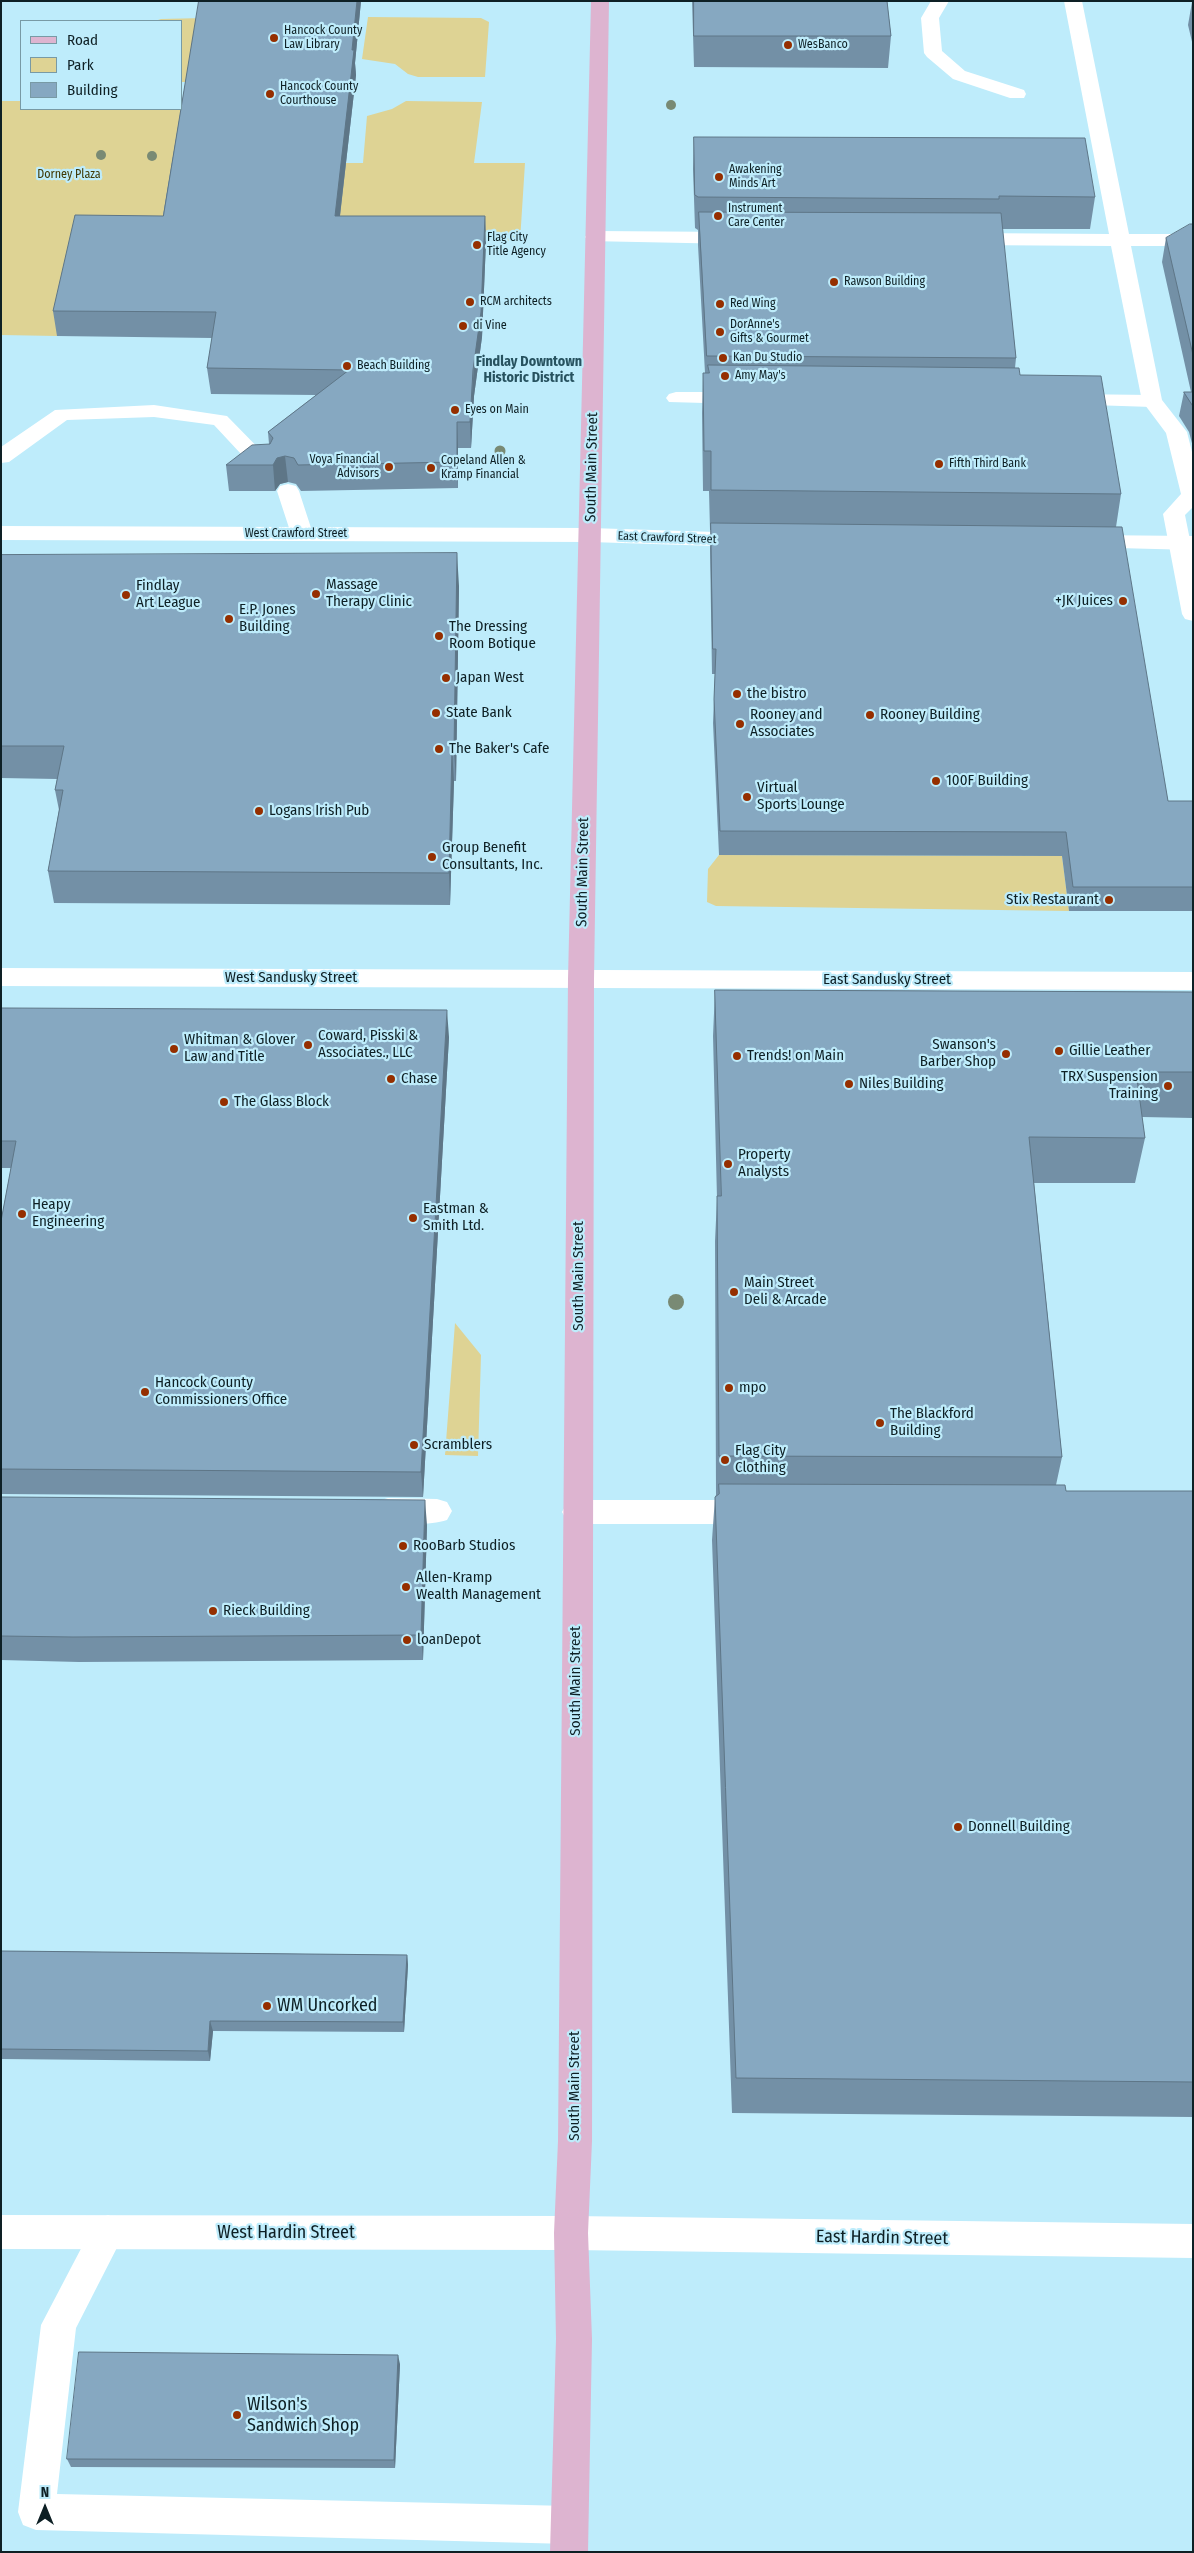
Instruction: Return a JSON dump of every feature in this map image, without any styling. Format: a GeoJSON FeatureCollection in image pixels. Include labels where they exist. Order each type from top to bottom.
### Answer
{"type":"FeatureCollection","features":[{"type":"Feature","properties":{"kind":"main road","name":"South Main Street"},"geometry":{"type":"LineString","coordinates":[[569,2538],[574,2339],[571,2233],[575,2141],[581,979],[600,1]]}},
{"type":"Feature","properties":{"kind":"street"},"geometry":{"type":"LineString","coordinates":[[940,1],[930,18],[933,53],[960,75],[1017,94]]}},
{"type":"Feature","properties":{"kind":"street"},"geometry":{"type":"LineString","coordinates":[[1073,1],[1122,240],[1152,401],[1176,432],[1192,495],[1174,514],[1186,543],[1193,614]]}},
{"type":"Feature","properties":{"kind":"street"},"geometry":{"type":"LineString","coordinates":[[596,237],[756,238]]}},
{"type":"Feature","properties":{"kind":"street"},"geometry":{"type":"LineString","coordinates":[[944,239],[1193,240]]}},
{"type":"Feature","properties":{"kind":"street"},"geometry":{"type":"LineString","coordinates":[[676,398],[764,398]]}},
{"type":"Feature","properties":{"kind":"street"},"geometry":{"type":"LineString","coordinates":[[1050,400],[1152,401]]}},
{"type":"Feature","properties":{"kind":"street"},"geometry":{"type":"LineString","coordinates":[[1,456],[62,414],[154,411],[220,420],[263,464]]}},
{"type":"Feature","properties":{"kind":"street"},"geometry":{"type":"LineString","coordinates":[[288,491],[302,534]]}},
{"type":"Feature","properties":{"kind":"street","name":"West Crawford Street"},"geometry":{"type":"LineString","coordinates":[[1,533],[590,535]]}},
{"type":"Feature","properties":{"kind":"street","name":"East Crawford Street"},"geometry":{"type":"LineString","coordinates":[[590,535],[769,540]]}},
{"type":"Feature","properties":{"kind":"street"},"geometry":{"type":"LineString","coordinates":[[1068,542],[1186,543]]}},
{"type":"Feature","properties":{"kind":"street","name":"West Sandusky Street"},"geometry":{"type":"LineString","coordinates":[[1,977],[581,979]]}},
{"type":"Feature","properties":{"kind":"street","name":"East Sandusky Street"},"geometry":{"type":"LineString","coordinates":[[581,979],[1193,980]]}},
{"type":"Feature","properties":{"kind":"street"},"geometry":{"type":"LineString","coordinates":[[359,1510],[437,1511]]}},
{"type":"Feature","properties":{"kind":"street"},"geometry":{"type":"LineString","coordinates":[[577,1512],[780,1512]]}},
{"type":"Feature","properties":{"kind":"street","name":"West Hardin Street"},"geometry":{"type":"LineString","coordinates":[[1,2232],[571,2233]]}},
{"type":"Feature","properties":{"kind":"street"},"geometry":{"type":"LineString","coordinates":[[108,2232],[58,2325],[36,2512],[569,2538]]}},
{"type":"Feature","properties":{"kind":"street","name":"East Hardin Street"},"geometry":{"type":"LineString","coordinates":[[571,2233],[1193,2241]]}},
{"type":"Feature","properties":{"kind":"green space"},"geometry":{"type":"Polygon","coordinates":[[[368,17],[481,18],[489,22],[485,77],[418,77],[408,74],[395,64],[362,59],[368,17]]]}},
{"type":"Feature","properties":{"kind":"green space"},"geometry":{"type":"Polygon","coordinates":[[[204,18],[192,82],[182,82],[182,20],[158,20],[204,18]]]}},
{"type":"Feature","properties":{"kind":"green space","name":"Dorney Plaza"},"geometry":{"type":"Polygon","coordinates":[[[182,99],[189,99],[179,163],[363,163],[367,116],[392,109],[406,101],[482,102],[474,163],[525,163],[520,241],[243,241],[63,314],[57,336],[1,335],[1,101],[20,101],[20,110],[182,110],[182,99]]]}},
{"type":"Feature","properties":{"kind":"green space"},"geometry":{"type":"Polygon","coordinates":[[[719,855],[1062,856],[1069,911],[716,906],[707,902],[708,869],[719,855]]]}},
{"type":"Feature","properties":{"kind":"green space"},"geometry":{"type":"Polygon","coordinates":[[[455,1323],[481,1355],[478,1456],[445,1455],[455,1323]]]}},
{"type":"Feature","properties":{"kind":"building"},"geometry":{"type":"Polygon","coordinates":[[[199,1],[357,1],[352,50],[354,50],[335,216],[485,216],[481,312],[473,370],[470,422],[457,422],[457,462],[298,465],[294,458],[285,456],[277,458],[273,465],[226,465],[252,445],[270,444],[273,438],[268,432],[349,370],[207,368],[216,312],[53,311],[75,215],[163,216],[199,1]]]}},
{"type":"Feature","properties":{"kind":"building"},"geometry":{"type":"Polygon","coordinates":[[[694,1],[887,1],[891,36],[694,36],[694,1]]]}},
{"type":"Feature","properties":{"kind":"building"},"geometry":{"type":"Polygon","coordinates":[[[694,137],[1085,138],[1095,197],[999,196],[999,199],[698,197],[695,195],[694,137]]]}},
{"type":"Feature","properties":{"kind":"building"},"geometry":{"type":"Polygon","coordinates":[[[699,212],[1001,213],[1016,358],[707,356],[699,212]]]}},
{"type":"Feature","properties":{"kind":"building"},"geometry":{"type":"Polygon","coordinates":[[[1193,224],[1193,355],[1166,238],[1193,224]]]}},
{"type":"Feature","properties":{"kind":"building","name":"Fifth Third Bank"},"geometry":{"type":"Polygon","coordinates":[[[708,365],[1019,368],[1020,375],[1101,376],[1121,494],[711,490],[711,451],[704,451],[703,373],[709,373],[708,365]]]}},
{"type":"Feature","properties":{"kind":"building"},"geometry":{"type":"Polygon","coordinates":[[[1184,392],[1193,392],[1193,406],[1184,392]]]}},
{"type":"Feature","properties":{"kind":"building"},"geometry":{"type":"Polygon","coordinates":[[[711,523],[1122,527],[1168,801],[1193,801],[1193,887],[1073,887],[1066,832],[720,831],[714,699],[716,649],[713,649],[711,523]]]}},
{"type":"Feature","properties":{"kind":"building"},"geometry":{"type":"Polygon","coordinates":[[[457,553],[454,749],[452,749],[449,873],[48,871],[63,790],[55,790],[64,746],[1,746],[1,555],[457,553]]]}},
{"type":"Feature","properties":{"kind":"building"},"geometry":{"type":"Polygon","coordinates":[[[715,990],[1193,992],[1193,1072],[1136,1072],[1145,1138],[1029,1137],[1062,1457],[719,1456],[717,1196],[721,1196],[715,990]]]}},
{"type":"Feature","properties":{"kind":"building"},"geometry":{"type":"Polygon","coordinates":[[[1,1008],[447,1010],[421,1472],[1,1469],[1,1221],[16,1141],[1,1141],[1,1008]]]}},
{"type":"Feature","properties":{"kind":"building","name":"Donnell Building"},"geometry":{"type":"Polygon","coordinates":[[[719,1484],[1065,1485],[1066,1491],[1193,1491],[1193,2082],[736,2078],[715,1497],[719,1494],[719,1484]]]}},
{"type":"Feature","properties":{"kind":"building","name":"Rieck Building"},"geometry":{"type":"Polygon","coordinates":[[[1,1497],[425,1500],[421,1635],[1,1636],[1,1497]]]}},
{"type":"Feature","properties":{"kind":"building"},"geometry":{"type":"Polygon","coordinates":[[[1,1951],[407,1955],[403,2022],[210,2021],[208,2051],[1,2049],[1,1951]]]}},
{"type":"Feature","properties":{"kind":"building","name":"Wilson's Sandwich Shop"},"geometry":{"type":"Polygon","coordinates":[[[79,2352],[398,2355],[394,2460],[67,2459],[79,2352]]]}},
{"type":"Feature","properties":{"kind":"place","name":"Hancock County Law Library"},"geometry":{"type":"Point","coordinates":[274,38]}},
{"type":"Feature","properties":{"kind":"place","name":"WesBanco"},"geometry":{"type":"Point","coordinates":[788,45]}},
{"type":"Feature","properties":{"kind":"place","name":"Hancock County Courthouse"},"geometry":{"type":"Point","coordinates":[270,94]}},
{"type":"Feature","properties":{"kind":"place","name":"Awakening Minds Art"},"geometry":{"type":"Point","coordinates":[719,177]}},
{"type":"Feature","properties":{"kind":"place","name":"Instrument Care Center"},"geometry":{"type":"Point","coordinates":[718,216]}},
{"type":"Feature","properties":{"kind":"place","name":"Flag City Title Agency"},"geometry":{"type":"Point","coordinates":[477,245]}},
{"type":"Feature","properties":{"kind":"place","name":"Rawson Building"},"geometry":{"type":"Point","coordinates":[834,282]}},
{"type":"Feature","properties":{"kind":"place","name":"RCM architects"},"geometry":{"type":"Point","coordinates":[470,302]}},
{"type":"Feature","properties":{"kind":"place","name":"Red Wing"},"geometry":{"type":"Point","coordinates":[720,304]}},
{"type":"Feature","properties":{"kind":"place","name":"di Vine"},"geometry":{"type":"Point","coordinates":[463,326]}},
{"type":"Feature","properties":{"kind":"place","name":"DorAnne's Gifts & Gourmet"},"geometry":{"type":"Point","coordinates":[720,332]}},
{"type":"Feature","properties":{"kind":"place","name":"Kan Du Studio"},"geometry":{"type":"Point","coordinates":[723,358]}},
{"type":"Feature","properties":{"kind":"place","name":"Beach Building"},"geometry":{"type":"Point","coordinates":[347,366]}},
{"type":"Feature","properties":{"kind":"place","name":"Amy May's"},"geometry":{"type":"Point","coordinates":[725,376]}},
{"type":"Feature","properties":{"kind":"place","name":"Eyes on Main"},"geometry":{"type":"Point","coordinates":[455,410]}},
{"type":"Feature","properties":{"kind":"place","name":"Fifth Third Bank"},"geometry":{"type":"Point","coordinates":[939,464]}},
{"type":"Feature","properties":{"kind":"place","name":"Voya Financial Advisors"},"geometry":{"type":"Point","coordinates":[389,467]}},
{"type":"Feature","properties":{"kind":"place","name":"Copeland Allen & Kramp Financial"},"geometry":{"type":"Point","coordinates":[431,468]}},
{"type":"Feature","properties":{"kind":"place","name":"Massage Therapy Clinic"},"geometry":{"type":"Point","coordinates":[316,594]}},
{"type":"Feature","properties":{"kind":"place","name":"Findlay Art League"},"geometry":{"type":"Point","coordinates":[126,595]}},
{"type":"Feature","properties":{"kind":"place","name":"+JK Juices"},"geometry":{"type":"Point","coordinates":[1123,601]}},
{"type":"Feature","properties":{"kind":"place","name":"E.P. Jones Building"},"geometry":{"type":"Point","coordinates":[229,619]}},
{"type":"Feature","properties":{"kind":"place","name":"The Dressing Room Botique"},"geometry":{"type":"Point","coordinates":[439,636]}},
{"type":"Feature","properties":{"kind":"place","name":"Japan West"},"geometry":{"type":"Point","coordinates":[446,678]}},
{"type":"Feature","properties":{"kind":"place","name":"the bistro"},"geometry":{"type":"Point","coordinates":[737,694]}},
{"type":"Feature","properties":{"kind":"place","name":"State Bank"},"geometry":{"type":"Point","coordinates":[436,713]}},
{"type":"Feature","properties":{"kind":"place","name":"Rooney Building"},"geometry":{"type":"Point","coordinates":[870,715]}},
{"type":"Feature","properties":{"kind":"place","name":"Rooney and Associates"},"geometry":{"type":"Point","coordinates":[740,724]}},
{"type":"Feature","properties":{"kind":"place","name":"The Baker's Cafe"},"geometry":{"type":"Point","coordinates":[439,749]}},
{"type":"Feature","properties":{"kind":"place","name":"100F Building"},"geometry":{"type":"Point","coordinates":[936,781]}},
{"type":"Feature","properties":{"kind":"place","name":"Virtual Sports Lounge"},"geometry":{"type":"Point","coordinates":[747,797]}},
{"type":"Feature","properties":{"kind":"place","name":"Logans Irish Pub"},"geometry":{"type":"Point","coordinates":[259,811]}},
{"type":"Feature","properties":{"kind":"place","name":"Group Benefit Consultants, Inc."},"geometry":{"type":"Point","coordinates":[432,857]}},
{"type":"Feature","properties":{"kind":"place","name":"Stix Restaurant"},"geometry":{"type":"Point","coordinates":[1109,900]}},
{"type":"Feature","properties":{"kind":"place","name":"Coward, Pisski & Associates., LLC"},"geometry":{"type":"Point","coordinates":[308,1045]}},
{"type":"Feature","properties":{"kind":"place","name":"Whitman & Glover Law and Title"},"geometry":{"type":"Point","coordinates":[174,1049]}},
{"type":"Feature","properties":{"kind":"place","name":"Gillie Leather"},"geometry":{"type":"Point","coordinates":[1059,1051]}},
{"type":"Feature","properties":{"kind":"place","name":"Swanson's Barber Shop"},"geometry":{"type":"Point","coordinates":[1006,1054]}},
{"type":"Feature","properties":{"kind":"place","name":"Trends! on Main"},"geometry":{"type":"Point","coordinates":[737,1056]}},
{"type":"Feature","properties":{"kind":"place","name":"Chase"},"geometry":{"type":"Point","coordinates":[391,1079]}},
{"type":"Feature","properties":{"kind":"place","name":"Niles Building"},"geometry":{"type":"Point","coordinates":[849,1084]}},
{"type":"Feature","properties":{"kind":"place","name":"TRX Suspension Training"},"geometry":{"type":"Point","coordinates":[1168,1086]}},
{"type":"Feature","properties":{"kind":"place","name":"The Glass Block"},"geometry":{"type":"Point","coordinates":[224,1102]}},
{"type":"Feature","properties":{"kind":"place","name":"Property Analysts"},"geometry":{"type":"Point","coordinates":[728,1164]}},
{"type":"Feature","properties":{"kind":"place","name":"Heapy Engineering"},"geometry":{"type":"Point","coordinates":[22,1214]}},
{"type":"Feature","properties":{"kind":"place","name":"Eastman & Smith Ltd."},"geometry":{"type":"Point","coordinates":[413,1218]}},
{"type":"Feature","properties":{"kind":"place","name":"Main Street Deli & Arcade"},"geometry":{"type":"Point","coordinates":[734,1292]}},
{"type":"Feature","properties":{"kind":"place","name":"mpo"},"geometry":{"type":"Point","coordinates":[729,1388]}},
{"type":"Feature","properties":{"kind":"place","name":"Hancock County Commissioners Office"},"geometry":{"type":"Point","coordinates":[145,1392]}},
{"type":"Feature","properties":{"kind":"place","name":"The Blackford Building"},"geometry":{"type":"Point","coordinates":[880,1423]}},
{"type":"Feature","properties":{"kind":"place","name":"Scramblers"},"geometry":{"type":"Point","coordinates":[414,1445]}},
{"type":"Feature","properties":{"kind":"place","name":"Flag City Clothing"},"geometry":{"type":"Point","coordinates":[725,1460]}},
{"type":"Feature","properties":{"kind":"place","name":"RooBarb Studios"},"geometry":{"type":"Point","coordinates":[403,1546]}},
{"type":"Feature","properties":{"kind":"place","name":"Allen-Kramp Wealth Management"},"geometry":{"type":"Point","coordinates":[406,1587]}},
{"type":"Feature","properties":{"kind":"place","name":"Rieck Building"},"geometry":{"type":"Point","coordinates":[213,1611]}},
{"type":"Feature","properties":{"kind":"place","name":"loanDepot"},"geometry":{"type":"Point","coordinates":[407,1640]}},
{"type":"Feature","properties":{"kind":"place","name":"Donnell Building"},"geometry":{"type":"Point","coordinates":[958,1827]}},
{"type":"Feature","properties":{"kind":"place","name":"WM Uncorked"},"geometry":{"type":"Point","coordinates":[267,2006]}},
{"type":"Feature","properties":{"kind":"place","name":"Wilson's Sandwich Shop"},"geometry":{"type":"Point","coordinates":[237,2415]}},
{"type":"Feature","properties":{"kind":"district","name":"Findlay Downtown Historic District"},"geometry":{"type":"Point","coordinates":[529,370]}}]}
